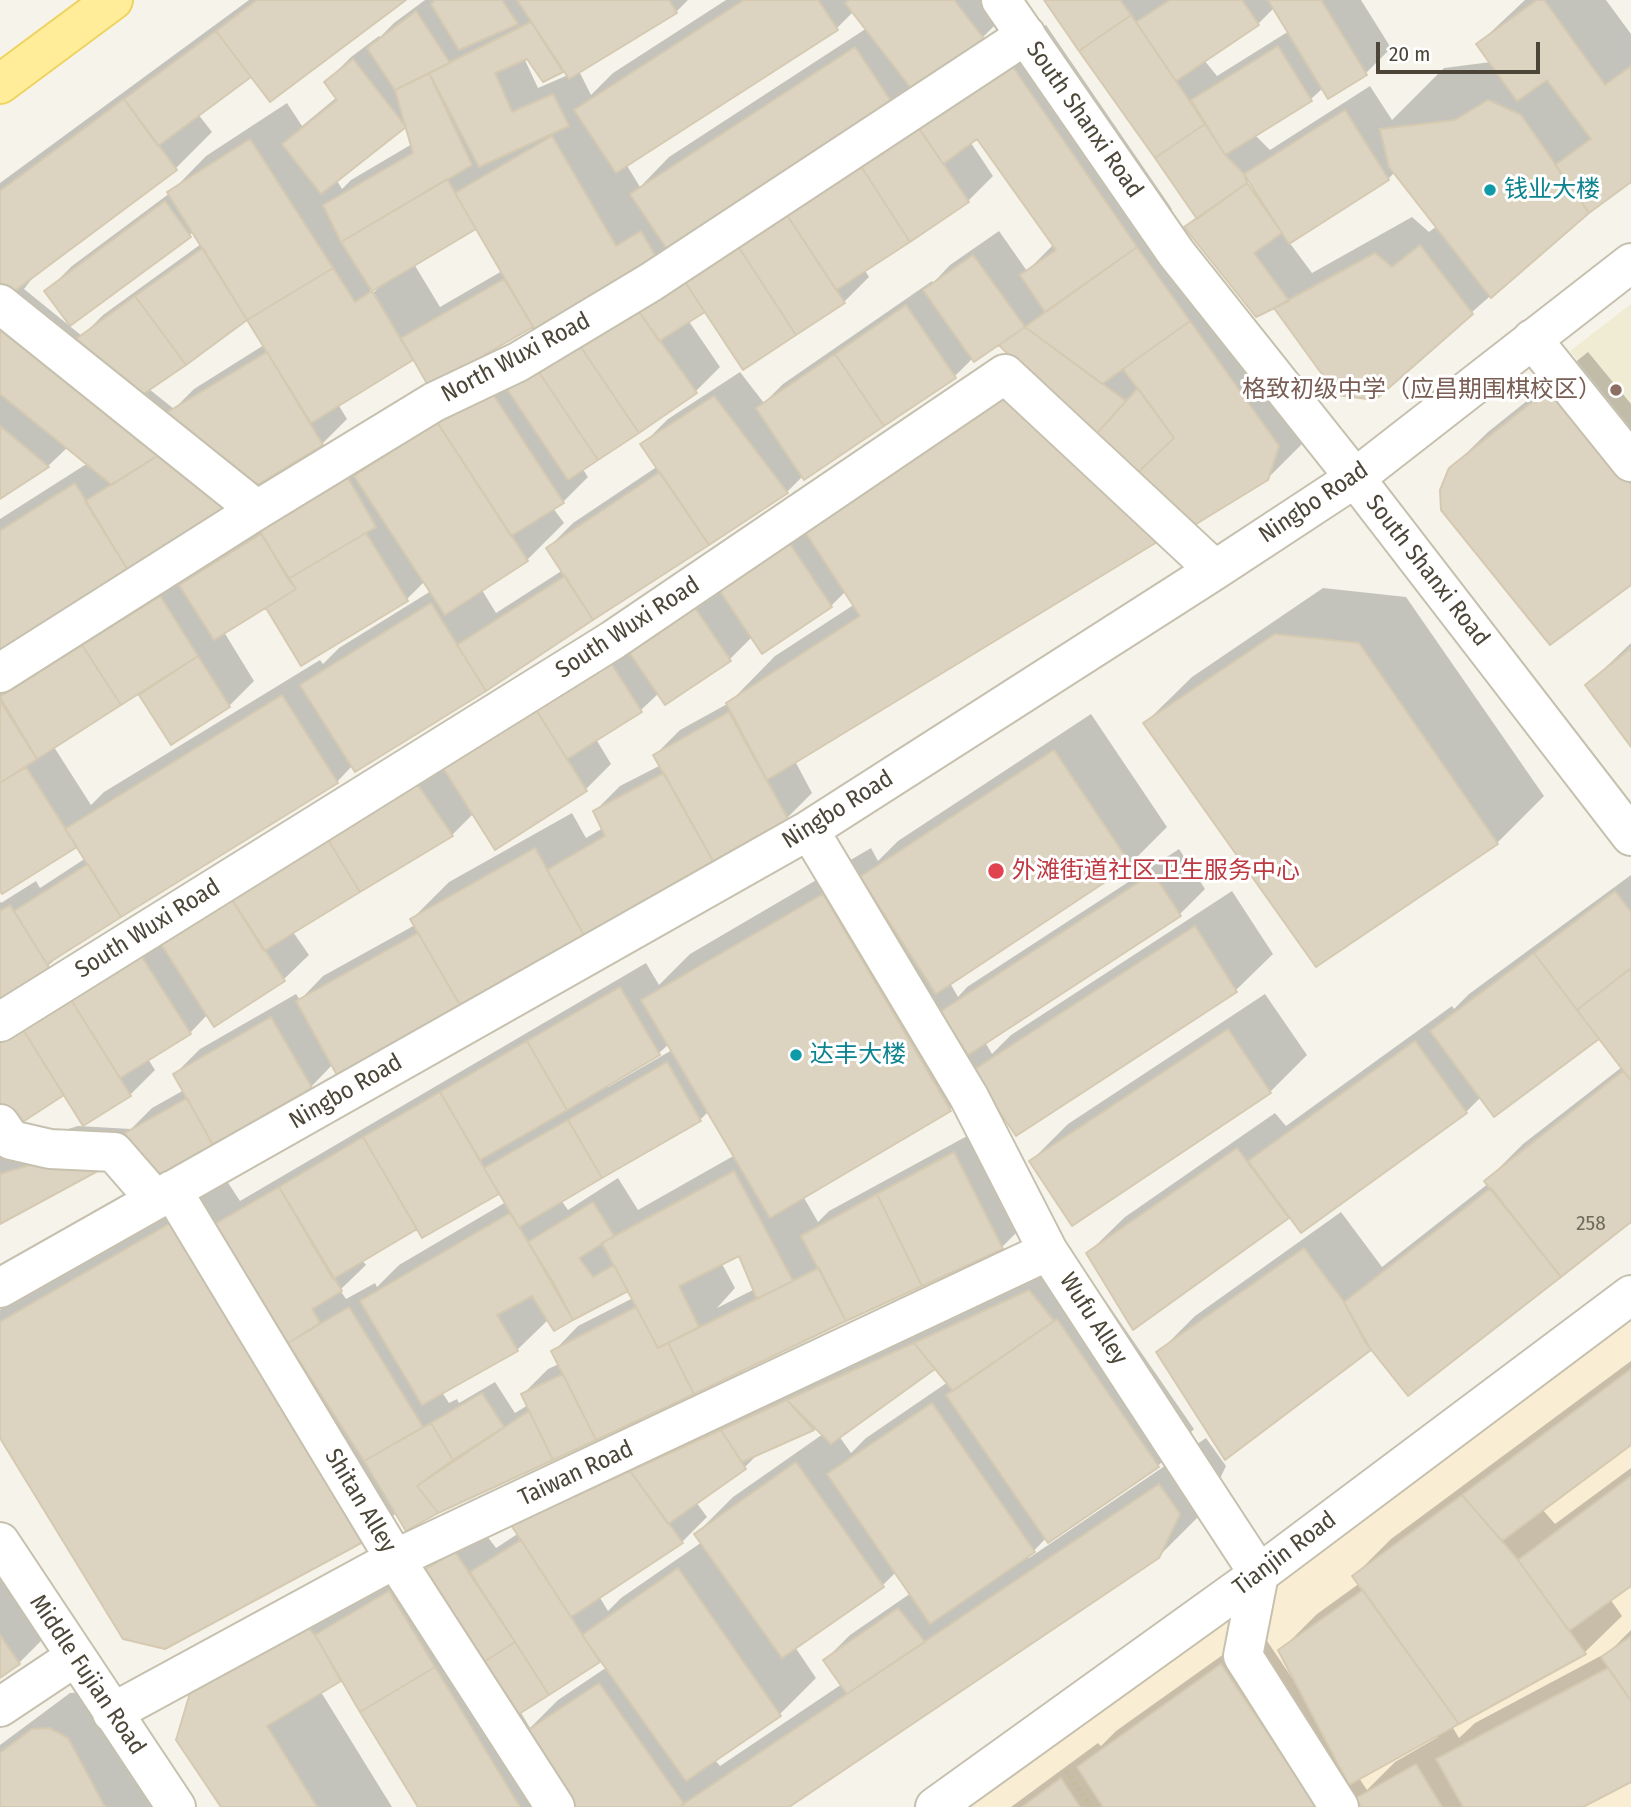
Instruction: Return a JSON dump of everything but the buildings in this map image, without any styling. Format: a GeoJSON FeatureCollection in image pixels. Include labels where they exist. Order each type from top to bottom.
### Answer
{"type":"FeatureCollection","features":[{"type":"Feature","properties":{"kind":"main road"},"geometry":{"type":"LineString","coordinates":[[0,84],[113,0]]}},
{"type":"Feature","properties":{"kind":"street","name":"South Shanxi Road"},"geometry":{"type":"LineString","coordinates":[[1002,0],[1176,253],[1631,836]]}},
{"type":"Feature","properties":{"kind":"street","name":"North Wuxi Road"},"geometry":{"type":"LineString","coordinates":[[0,673],[257,510],[434,402],[518,362],[640,288],[1026,35]]}},
{"type":"Feature","properties":{"kind":"street","name":"Ningbo Road"},"geometry":{"type":"LineString","coordinates":[[0,1288],[809,830],[1354,478],[1631,263]]}},
{"type":"Feature","properties":{"kind":"street"},"geometry":{"type":"LineString","coordinates":[[0,304],[257,510]]}},
{"type":"Feature","properties":{"kind":"street"},"geometry":{"type":"LineString","coordinates":[[1531,339],[1631,463]]}},
{"type":"Feature","properties":{"kind":"street","name":"South Wuxi Road"},"geometry":{"type":"LineString","coordinates":[[0,1022],[614,640],[1005,374],[1215,570]]}},
{"type":"Feature","properties":{"kind":"street","name":"Wufu Alley"},"geometry":{"type":"LineString","coordinates":[[809,830],[969,1097],[1048,1251],[1259,1574]]}},
{"type":"Feature","properties":{"kind":"street","name":"Shitan Alley"},"geometry":{"type":"LineString","coordinates":[[0,1124],[10,1140],[50,1149],[114,1152],[164,1195],[555,1807]]}},
{"type":"Feature","properties":{"kind":"street","name":"Taiwan Road"},"geometry":{"type":"LineString","coordinates":[[112,1713],[396,1559],[1048,1251]]}},
{"type":"Feature","properties":{"kind":"street","name":"Tianjin Road"},"geometry":{"type":"LineString","coordinates":[[935,1807],[1259,1574],[1631,1295]]}},
{"type":"Feature","properties":{"kind":"street","name":"Middle Fujian Road"},"geometry":{"type":"LineString","coordinates":[[0,1542],[176,1807]]}},
{"type":"Feature","properties":{"kind":"street"},"geometry":{"type":"LineString","coordinates":[[1259,1574],[1243,1656],[1339,1807]]}},
{"type":"Feature","properties":{"kind":"street"},"geometry":{"type":"LineString","coordinates":[[0,1707],[75,1657]]}},
{"type":"Feature","properties":{"kind":"shaded area","name":"格致初级中学（应昌期围棋校区）"},"geometry":{"type":"Polygon","coordinates":[[[1631,304],[1631,428],[1570,351],[1631,304]]]}},
{"type":"Feature","properties":{"kind":"shaded area"},"geometry":{"type":"Polygon","coordinates":[[[1631,1295],[1631,1807],[935,1807],[1631,1295]]]}},
{"type":"Feature","properties":{"kind":"place","name":"钱业大楼"},"geometry":{"type":"Point","coordinates":[1490,190]}},
{"type":"Feature","properties":{"kind":"place","name":"格致初级中学（应昌期围棋校区）"},"geometry":{"type":"Point","coordinates":[1616,390]}},
{"type":"Feature","properties":{"kind":"place","name":"外滩街道社区卫生服务中心"},"geometry":{"type":"Point","coordinates":[996,871]}},
{"type":"Feature","properties":{"kind":"place","name":"达丰大楼"},"geometry":{"type":"Point","coordinates":[796,1055]}}]}
